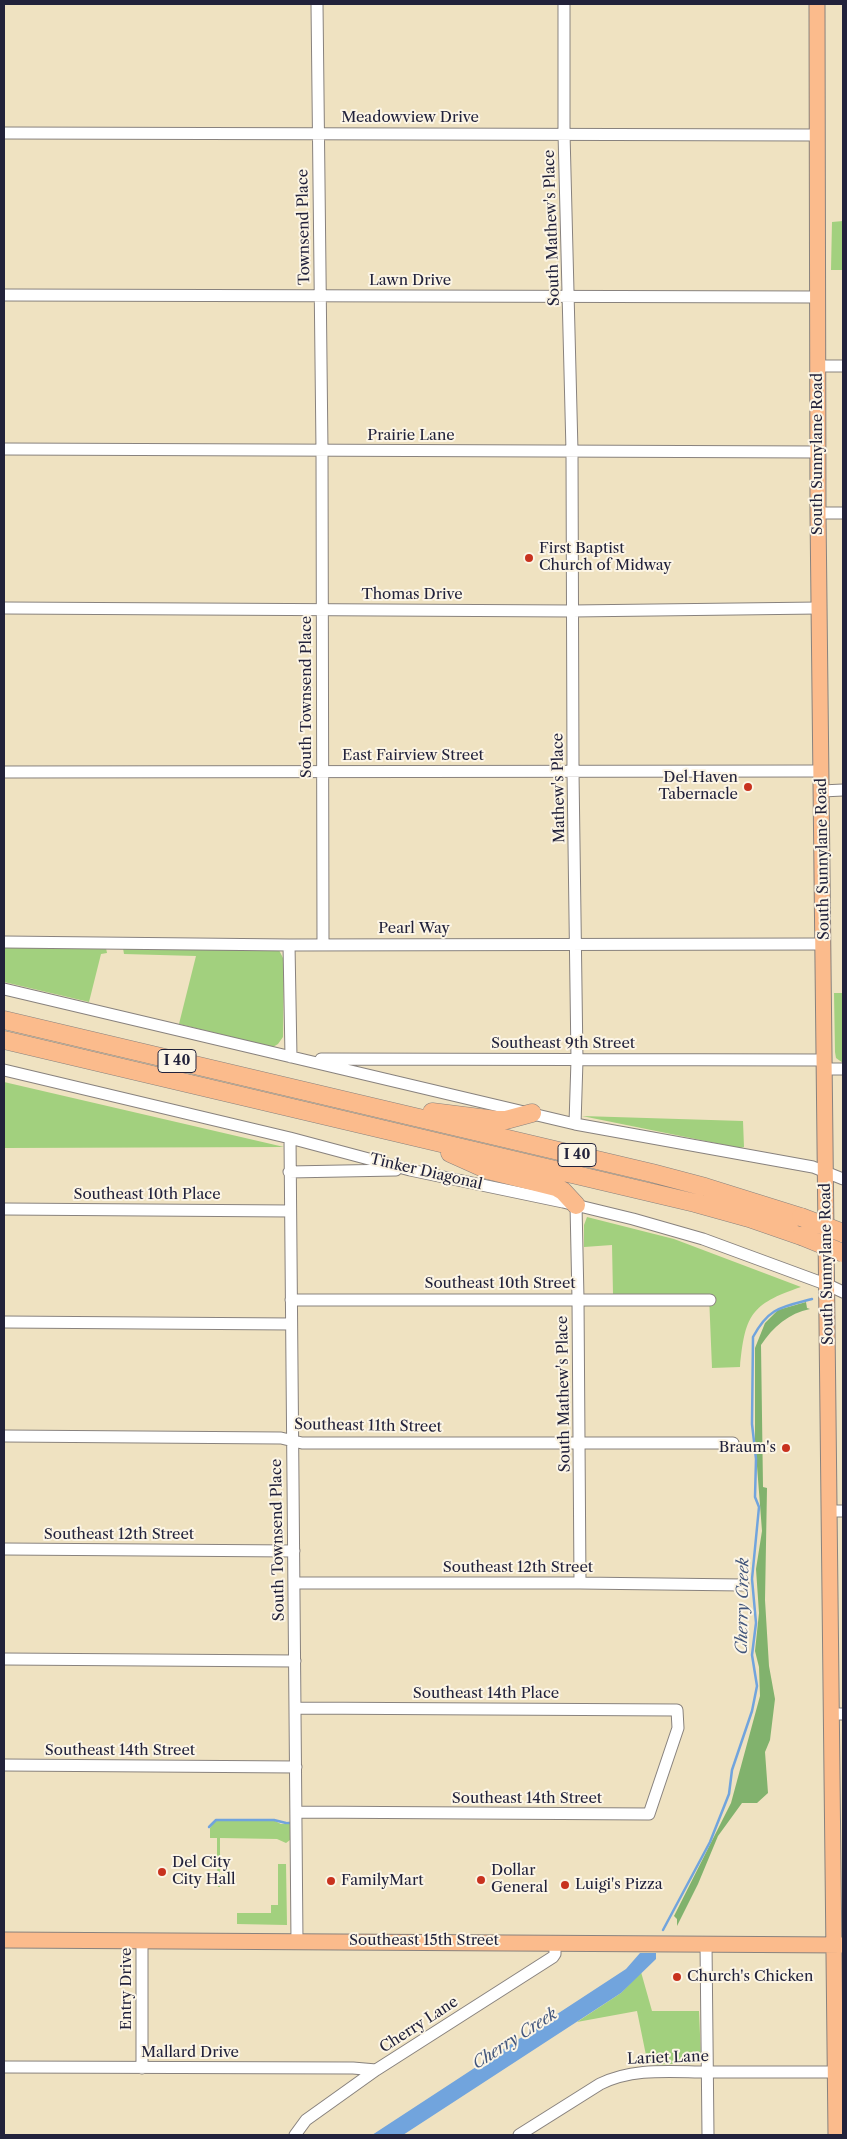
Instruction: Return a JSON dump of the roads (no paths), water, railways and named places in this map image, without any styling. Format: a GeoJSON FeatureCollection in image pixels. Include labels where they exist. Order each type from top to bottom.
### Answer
{"type":"FeatureCollection","features":[{"type":"Feature","properties":{"kind":"highway","name":"I 40"},"geometry":{"type":"LineString","coordinates":[[4,1020],[697,1184],[801,1217],[843,1233]]}},
{"type":"Feature","properties":{"kind":"highway","name":"I 40"},"geometry":{"type":"LineString","coordinates":[[4,1040],[695,1203],[749,1218],[843,1253]]}},
{"type":"Feature","properties":{"kind":"highway"},"geometry":{"type":"LineString","coordinates":[[350,1102],[496,1120],[506,1120],[532,1114]]}},
{"type":"Feature","properties":{"kind":"highway"},"geometry":{"type":"LineString","coordinates":[[416,1137],[488,1170],[556,1186],[576,1205]]}},
{"type":"Feature","properties":{"kind":"main road","name":"South Sunnylane Road"},"geometry":{"type":"LineString","coordinates":[[817,4],[818,513],[826,1172],[828,1285],[837,1511],[839,1945],[836,2135]]}},
{"type":"Feature","properties":{"kind":"main road","name":"Southeast 15th Street"},"geometry":{"type":"LineString","coordinates":[[4,1940],[839,1945]]}},
{"type":"Feature","properties":{"kind":"street","name":"Townsend Place"},"geometry":{"type":"LineString","coordinates":[[317,4],[322,450]]}},
{"type":"Feature","properties":{"kind":"street","name":"South Mathew's Place"},"geometry":{"type":"LineString","coordinates":[[564,4],[564,133],[570,296],[572,451]]}},
{"type":"Feature","properties":{"kind":"street","name":"Meadowview Drive"},"geometry":{"type":"LineString","coordinates":[[4,133],[816,135]]}},
{"type":"Feature","properties":{"kind":"street","name":"Lawn Drive"},"geometry":{"type":"LineString","coordinates":[[4,295],[817,297]]}},
{"type":"Feature","properties":{"kind":"street"},"geometry":{"type":"LineString","coordinates":[[818,366],[843,366]]}},
{"type":"Feature","properties":{"kind":"street","name":"Prairie Lane"},"geometry":{"type":"LineString","coordinates":[[4,449],[818,452]]}},
{"type":"Feature","properties":{"kind":"street","name":"South Townsend Place"},"geometry":{"type":"LineString","coordinates":[[322,450],[323,944]]}},
{"type":"Feature","properties":{"kind":"street","name":"Mathew's Place"},"geometry":{"type":"LineString","coordinates":[[572,451],[573,772],[577,1060],[575,1124]]}},
{"type":"Feature","properties":{"kind":"street"},"geometry":{"type":"LineString","coordinates":[[818,513],[843,513]]}},
{"type":"Feature","properties":{"kind":"street","name":"Thomas Drive"},"geometry":{"type":"LineString","coordinates":[[4,608],[572,611],[820,608]]}},
{"type":"Feature","properties":{"kind":"street","name":"East Fairview Street"},"geometry":{"type":"LineString","coordinates":[[4,772],[822,771]]}},
{"type":"Feature","properties":{"kind":"street"},"geometry":{"type":"LineString","coordinates":[[822,790],[843,790]]}},
{"type":"Feature","properties":{"kind":"street","name":"Pearl Way"},"geometry":{"type":"LineString","coordinates":[[4,942],[289,945],[824,944]]}},
{"type":"Feature","properties":{"kind":"street"},"geometry":{"type":"LineString","coordinates":[[289,945],[296,1058]]}},
{"type":"Feature","properties":{"kind":"street"},"geometry":{"type":"LineString","coordinates":[[4,989],[575,1124],[813,1167],[843,1179]]}},
{"type":"Feature","properties":{"kind":"street","name":"Southeast 9th Street"},"geometry":{"type":"LineString","coordinates":[[296,1058],[825,1064],[843,1069]]}},
{"type":"Feature","properties":{"kind":"street","name":"Tinker Diagonal"},"geometry":{"type":"LineString","coordinates":[[4,1070],[290,1138],[410,1170],[576,1205],[678,1231],[843,1292]]}},
{"type":"Feature","properties":{"kind":"street","name":"South Townsend Place"},"geometry":{"type":"LineString","coordinates":[[290,1138],[297,1941]]}},
{"type":"Feature","properties":{"kind":"street"},"geometry":{"type":"LineString","coordinates":[[289,1172],[410,1170]]}},
{"type":"Feature","properties":{"kind":"street","name":"South Mathew's Place"},"geometry":{"type":"LineString","coordinates":[[576,1205],[580,1583]]}},
{"type":"Feature","properties":{"kind":"street","name":"Southeast 10th Place"},"geometry":{"type":"LineString","coordinates":[[4,1209],[290,1211]]}},
{"type":"Feature","properties":{"kind":"street","name":"Southeast 10th Street"},"geometry":{"type":"LineString","coordinates":[[291,1300],[710,1300]]}},
{"type":"Feature","properties":{"kind":"street"},"geometry":{"type":"LineString","coordinates":[[4,1322],[291,1324]]}},
{"type":"Feature","properties":{"kind":"street","name":"Southeast 11th Street"},"geometry":{"type":"LineString","coordinates":[[4,1436],[281,1438],[302,1443],[733,1443]]}},
{"type":"Feature","properties":{"kind":"street","name":"Southeast 12th Street"},"geometry":{"type":"LineString","coordinates":[[4,1549],[294,1551]]}},
{"type":"Feature","properties":{"kind":"street","name":"Southeast 12th Street"},"geometry":{"type":"LineString","coordinates":[[294,1583],[580,1583],[743,1586]]}},
{"type":"Feature","properties":{"kind":"street"},"geometry":{"type":"LineString","coordinates":[[4,1659],[295,1661]]}},
{"type":"Feature","properties":{"kind":"street","name":"Southeast 14th Place"},"geometry":{"type":"LineString","coordinates":[[295,1708],[677,1710]]}},
{"type":"Feature","properties":{"kind":"street","name":"Southeast 14th Street"},"geometry":{"type":"LineString","coordinates":[[296,1812],[649,1814],[678,1728],[677,1710]]}},
{"type":"Feature","properties":{"kind":"street","name":"Southeast 14th Street"},"geometry":{"type":"LineString","coordinates":[[4,1765],[296,1767]]}},
{"type":"Feature","properties":{"kind":"street","name":"Entry Drive"},"geometry":{"type":"LineString","coordinates":[[142,1940],[142,2068]]}},
{"type":"Feature","properties":{"kind":"street","name":"Cherry Lane"},"geometry":{"type":"LineString","coordinates":[[295,2135],[306,2120],[376,2070],[553,1957],[556,1954],[555,1942]]}},
{"type":"Feature","properties":{"kind":"street"},"geometry":{"type":"LineString","coordinates":[[706,1944],[708,2135]]}},
{"type":"Feature","properties":{"kind":"street","name":"Mallard Drive"},"geometry":{"type":"LineString","coordinates":[[4,2067],[353,2068],[376,2070]]}},
{"type":"Feature","properties":{"kind":"street","name":"Lariet Lane"},"geometry":{"type":"LineString","coordinates":[[519,2135],[613,2077],[641,2072],[836,2072]]}},
{"type":"Feature","properties":{"kind":"water"},"geometry":{"type":"Polygon","coordinates":[[[640,1953],[656,1953],[656,1959],[621,1993],[403,2135],[372,2135],[626,1969],[640,1953]]]}},
{"type":"Feature","properties":{"kind":"waterway","name":"Cherry Creek"},"geometry":{"type":"LineString","coordinates":[[663,1930],[710,1842],[729,1794],[732,1770],[752,1711],[757,1686],[752,1655],[756,1623],[752,1579],[759,1507],[755,1497],[756,1459],[752,1424],[753,1337],[765,1320],[777,1310],[812,1299]]}},
{"type":"Feature","properties":{"kind":"waterway"},"geometry":{"type":"LineString","coordinates":[[209,1827],[216,1820],[274,1820],[286,1823]]}},
{"type":"Feature","properties":{"kind":"place","name":"First Baptist Church of Midway"},"geometry":{"type":"Point","coordinates":[529,558]}},
{"type":"Feature","properties":{"kind":"place","name":"Del Haven Tabernacle"},"geometry":{"type":"Point","coordinates":[748,787]}},
{"type":"Feature","properties":{"kind":"place","name":"Braum's"},"geometry":{"type":"Point","coordinates":[786,1448]}},
{"type":"Feature","properties":{"kind":"place","name":"Del City City Hall"},"geometry":{"type":"Point","coordinates":[162,1872]}},
{"type":"Feature","properties":{"kind":"place","name":"Dollar General"},"geometry":{"type":"Point","coordinates":[481,1880]}},
{"type":"Feature","properties":{"kind":"place","name":"FamilyMart"},"geometry":{"type":"Point","coordinates":[331,1881]}},
{"type":"Feature","properties":{"kind":"place","name":"Luigi's Pizza"},"geometry":{"type":"Point","coordinates":[565,1885]}},
{"type":"Feature","properties":{"kind":"place","name":"Church's Chicken"},"geometry":{"type":"Point","coordinates":[677,1977]}}]}
